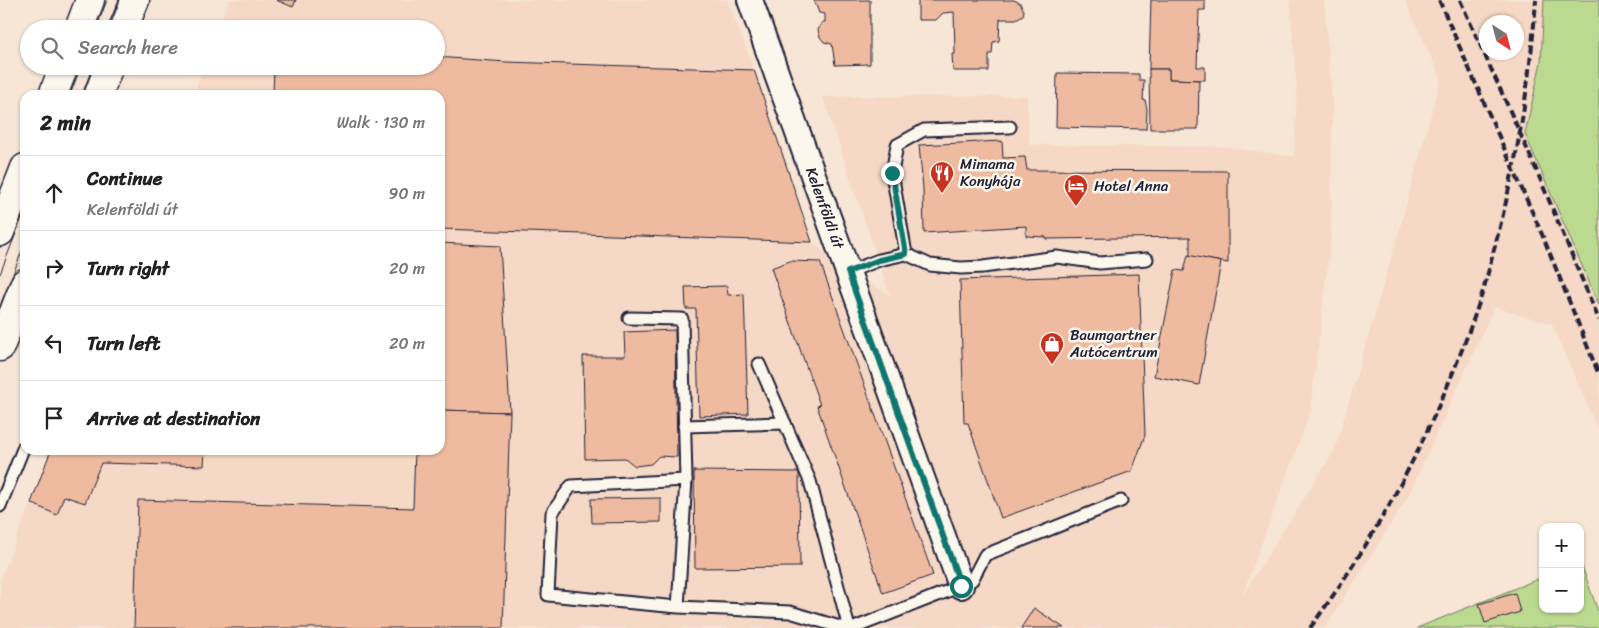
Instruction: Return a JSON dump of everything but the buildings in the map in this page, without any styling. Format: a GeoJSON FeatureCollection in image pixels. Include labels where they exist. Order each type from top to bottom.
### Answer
{"type":"FeatureCollection","features":[{"type":"Feature","properties":{"kind":"street"},"geometry":{"type":"LineString","coordinates":[[82,20],[90,0]]}},
{"type":"Feature","properties":{"kind":"street"},"geometry":{"type":"LineString","coordinates":[[127,20],[135,0]]}},
{"type":"Feature","properties":{"kind":"street","name":"Kelenföldi út"},"geometry":{"type":"LineString","coordinates":[[750,0],[961,586]]}},
{"type":"Feature","properties":{"kind":"street"},"geometry":{"type":"LineString","coordinates":[[55,90],[61,75]]}},
{"type":"Feature","properties":{"kind":"street"},"geometry":{"type":"LineString","coordinates":[[100,90],[106,75]]}},
{"type":"Feature","properties":{"kind":"street"},"geometry":{"type":"LineString","coordinates":[[0,232],[20,181]]}},
{"type":"Feature","properties":{"kind":"street"},"geometry":{"type":"LineString","coordinates":[[0,347],[20,295]]}},
{"type":"Feature","properties":{"kind":"lane"},"geometry":{"type":"LineString","coordinates":[[906,254],[892,173],[897,145],[924,130],[1010,127]]}},
{"type":"Feature","properties":{"kind":"lane"},"geometry":{"type":"LineString","coordinates":[[848,272],[879,260],[906,254],[930,265],[961,268],[1057,258],[1100,263],[1147,259]]}},
{"type":"Feature","properties":{"kind":"lane"},"geometry":{"type":"LineString","coordinates":[[629,318],[682,319],[686,480],[678,607]]}},
{"type":"Feature","properties":{"kind":"lane"},"geometry":{"type":"LineString","coordinates":[[759,364],[810,481],[848,628]]}},
{"type":"Feature","properties":{"kind":"lane"},"geometry":{"type":"LineString","coordinates":[[684,426],[785,423]]}},
{"type":"Feature","properties":{"kind":"lane"},"geometry":{"type":"LineString","coordinates":[[1,502],[20,455]]}},
{"type":"Feature","properties":{"kind":"lane"},"geometry":{"type":"LineString","coordinates":[[686,480],[572,486],[552,513],[548,595],[678,607],[790,612],[843,628]]}},
{"type":"Feature","properties":{"kind":"lane"},"geometry":{"type":"LineString","coordinates":[[854,628],[972,580],[985,555],[1121,501]]}},
{"type":"Feature","properties":{"kind":"shaded area"},"geometry":{"type":"Polygon","coordinates":[[[229,0],[727,0],[754,70],[812,242],[848,272],[890,295],[823,97],[1027,96],[1029,145],[1225,147],[1294,157],[1297,89],[1290,0],[1324,0],[1332,102],[1331,237],[1310,412],[1242,596],[1335,450],[1396,242],[1441,78],[1405,0],[1544,0],[1541,62],[1525,134],[1599,305],[1599,432],[1552,324],[1494,307],[1407,498],[1325,628],[0,628],[0,581],[49,455],[445,455],[445,90],[196,90],[201,75],[445,75],[445,20],[221,20],[229,0]]]}},
{"type":"Feature","properties":{"kind":"green space"},"geometry":{"type":"Polygon","coordinates":[[[1544,0],[1599,0],[1599,305],[1525,134],[1541,62],[1544,0]]]}},
{"type":"Feature","properties":{"kind":"green space"},"geometry":{"type":"Polygon","coordinates":[[[1584,572],[1599,614],[1599,628],[1417,628],[1539,579],[1539,613],[1584,613],[1584,572]]]}},
{"type":"Feature","properties":{"kind":"tram line"},"geometry":{"type":"LineString","coordinates":[[99,20],[107,0]]}},
{"type":"Feature","properties":{"kind":"tram line"},"geometry":{"type":"LineString","coordinates":[[112,20],[120,0]]}},
{"type":"Feature","properties":{"kind":"tram line"},"geometry":{"type":"LineString","coordinates":[[72,90],[78,75]]}},
{"type":"Feature","properties":{"kind":"tram line"},"geometry":{"type":"LineString","coordinates":[[85,90],[91,75]]}},
{"type":"Feature","properties":{"kind":"tram line"},"geometry":{"type":"LineString","coordinates":[[0,274],[20,223]]}},
{"type":"Feature","properties":{"kind":"tram line"},"geometry":{"type":"LineString","coordinates":[[0,308],[20,256]]}},
{"type":"Feature","properties":{"kind":"railway"},"geometry":{"type":"LineString","coordinates":[[1439,0],[1544,239],[1599,375]]}},
{"type":"Feature","properties":{"kind":"railway"},"geometry":{"type":"LineString","coordinates":[[1460,0],[1533,162],[1599,320]]}},
{"type":"Feature","properties":{"kind":"railway"},"geometry":{"type":"LineString","coordinates":[[1310,628],[1362,550],[1408,469],[1448,385],[1481,297],[1504,212],[1516,152],[1526,92],[1536,0]]}},
{"type":"Feature","properties":{"kind":"place","name":"Mimama Konyhája"},"geometry":{"type":"Point","coordinates":[942,194]}},
{"type":"Feature","properties":{"kind":"place","name":"Hotel Anna"},"geometry":{"type":"Point","coordinates":[1076,207]}},
{"type":"Feature","properties":{"kind":"place","name":"Baumgartner Autócentrum"},"geometry":{"type":"Point","coordinates":[1052,365]}},
{"type":"Feature","properties":{"kind":"route"},"geometry":{"type":"LineString","coordinates":[[892,173],[906,254],[879,260],[848,272],[961,586]]}}]}
